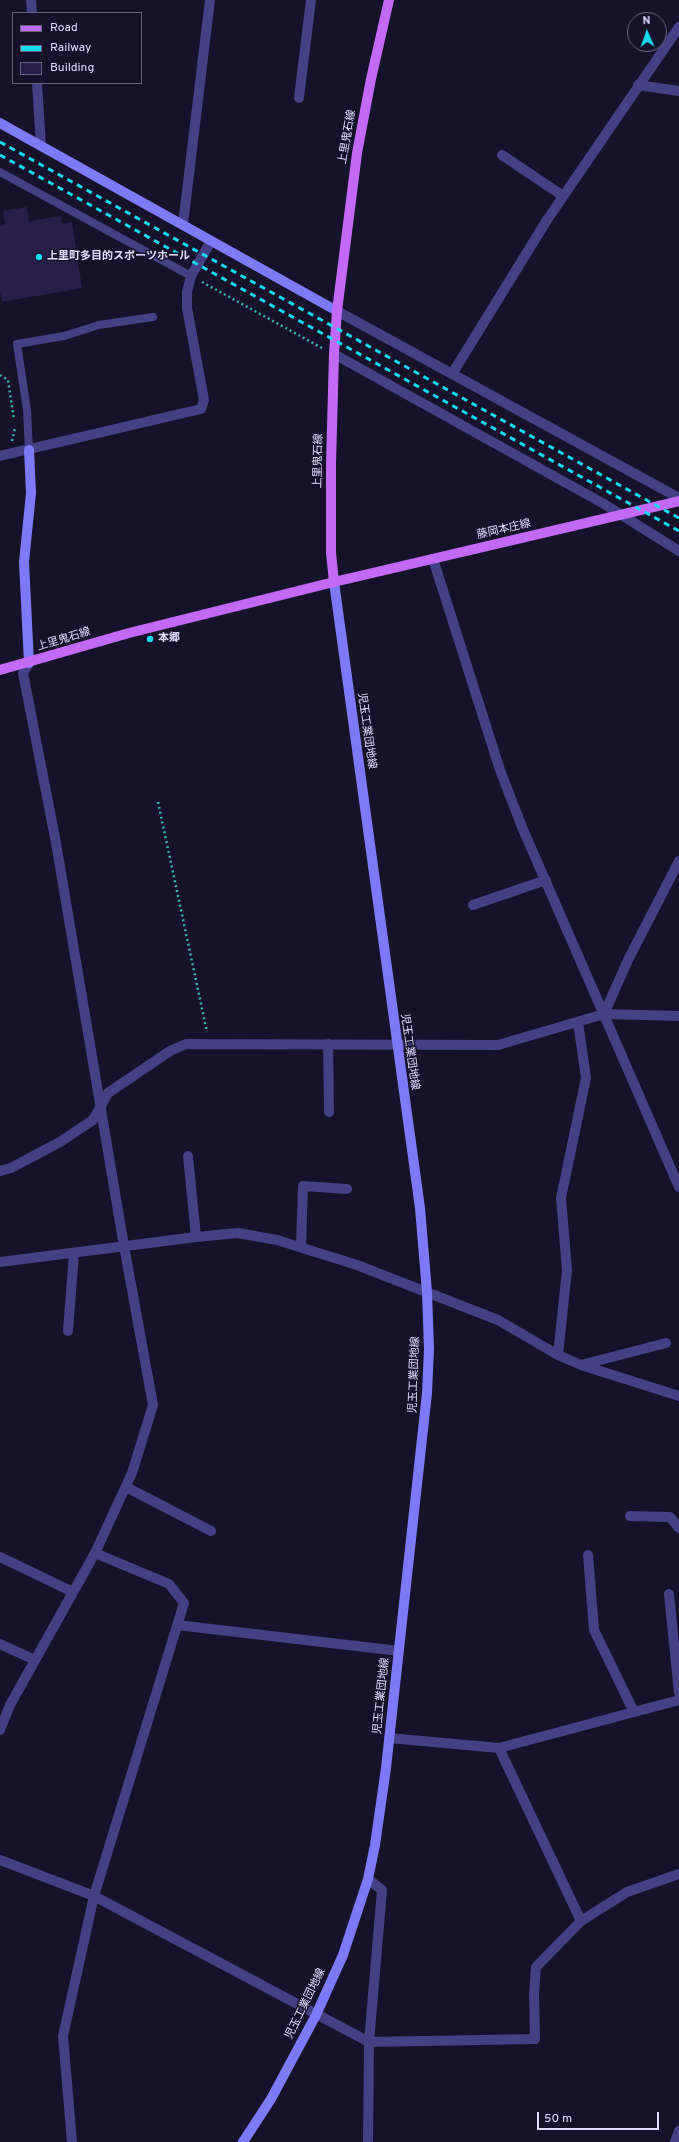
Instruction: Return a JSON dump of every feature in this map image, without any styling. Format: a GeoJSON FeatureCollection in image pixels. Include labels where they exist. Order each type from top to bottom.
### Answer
{"type":"FeatureCollection","features":[{"type":"Feature","properties":{"kind":"main road","name":"上里鬼石線"},"geometry":{"type":"LineString","coordinates":[[0,670],[29,663],[129,633],[334,582],[331,552],[331,486],[334,354],[337,311],[358,152],[371,79],[389,0]]}},
{"type":"Feature","properties":{"kind":"main road","name":"藤岡本庄線"},"geometry":{"type":"LineString","coordinates":[[334,582],[679,501]]}},
{"type":"Feature","properties":{"kind":"street"},"geometry":{"type":"LineString","coordinates":[[31,0],[32,12]]}},
{"type":"Feature","properties":{"kind":"street"},"geometry":{"type":"LineString","coordinates":[[183,224],[210,0]]}},
{"type":"Feature","properties":{"kind":"street"},"geometry":{"type":"LineString","coordinates":[[299,98],[311,0]]}},
{"type":"Feature","properties":{"kind":"street"},"geometry":{"type":"LineString","coordinates":[[452,374],[563,196],[679,27]]}},
{"type":"Feature","properties":{"kind":"street"},"geometry":{"type":"LineString","coordinates":[[37,84],[41,146]]}},
{"type":"Feature","properties":{"kind":"street"},"geometry":{"type":"LineString","coordinates":[[638,85],[679,91]]}},
{"type":"Feature","properties":{"kind":"street"},"geometry":{"type":"LineString","coordinates":[[0,123],[337,311],[679,498]]}},
{"type":"Feature","properties":{"kind":"street"},"geometry":{"type":"LineString","coordinates":[[502,155],[563,196]]}},
{"type":"Feature","properties":{"kind":"street"},"geometry":{"type":"LineString","coordinates":[[0,456],[201,409],[204,400],[188,308],[187,292],[191,276],[211,240]]}},
{"type":"Feature","properties":{"kind":"street"},"geometry":{"type":"LineString","coordinates":[[334,354],[604,504],[679,551]]}},
{"type":"Feature","properties":{"kind":"street"},"geometry":{"type":"LineString","coordinates":[[0,1730],[10,1705],[95,1553],[132,1473],[153,1406],[124,1246],[55,836],[23,673],[29,663],[24,562],[30,493],[29,450]]}},
{"type":"Feature","properties":{"kind":"street"},"geometry":{"type":"LineString","coordinates":[[433,559],[500,770],[679,1187]]}},
{"type":"Feature","properties":{"kind":"street","name":"児玉工業団地線"},"geometry":{"type":"LineString","coordinates":[[243,2142],[271,2099],[316,2015],[343,1955],[368,1879],[376,1845],[390,1738],[427,1393],[429,1349],[427,1292],[420,1208],[396,1044],[334,582]]}},
{"type":"Feature","properties":{"kind":"street"},"geometry":{"type":"LineString","coordinates":[[604,1014],[628,960],[679,861]]}},
{"type":"Feature","properties":{"kind":"street"},"geometry":{"type":"LineString","coordinates":[[473,905],[546,880]]}},
{"type":"Feature","properties":{"kind":"street"},"geometry":{"type":"LineString","coordinates":[[0,1171],[11,1168],[60,1142],[93,1120],[108,1093],[170,1051],[186,1044],[498,1045],[604,1014],[679,1016]]}},
{"type":"Feature","properties":{"kind":"street"},"geometry":{"type":"LineString","coordinates":[[558,1355],[566,1270],[561,1198],[586,1078],[578,1022]]}},
{"type":"Feature","properties":{"kind":"street"},"geometry":{"type":"LineString","coordinates":[[328,1044],[329,1112]]}},
{"type":"Feature","properties":{"kind":"street"},"geometry":{"type":"LineString","coordinates":[[188,1156],[196,1237]]}},
{"type":"Feature","properties":{"kind":"street"},"geometry":{"type":"LineString","coordinates":[[301,1246],[303,1186],[347,1189]]}},
{"type":"Feature","properties":{"kind":"street"},"geometry":{"type":"LineString","coordinates":[[0,1262],[196,1237],[238,1234],[277,1240],[301,1246],[427,1292],[498,1320],[558,1355],[581,1365],[679,1396]]}},
{"type":"Feature","properties":{"kind":"street"},"geometry":{"type":"LineString","coordinates":[[68,1332],[74,1253]]}},
{"type":"Feature","properties":{"kind":"street"},"geometry":{"type":"LineString","coordinates":[[581,1365],[666,1343]]}},
{"type":"Feature","properties":{"kind":"street"},"geometry":{"type":"LineString","coordinates":[[126,1487],[211,1531]]}},
{"type":"Feature","properties":{"kind":"street"},"geometry":{"type":"LineString","coordinates":[[630,1516],[670,1517],[679,1528]]}},
{"type":"Feature","properties":{"kind":"street"},"geometry":{"type":"LineString","coordinates":[[72,2142],[63,2036],[94,1896],[184,1603],[169,1584],[95,1553]]}},
{"type":"Feature","properties":{"kind":"street"},"geometry":{"type":"LineString","coordinates":[[588,1555],[594,1630],[634,1712]]}},
{"type":"Feature","properties":{"kind":"street"},"geometry":{"type":"LineString","coordinates":[[0,1557],[73,1592]]}},
{"type":"Feature","properties":{"kind":"street"},"geometry":{"type":"LineString","coordinates":[[669,1594],[679,1693]]}},
{"type":"Feature","properties":{"kind":"street"},"geometry":{"type":"LineString","coordinates":[[177,1625],[399,1651]]}},
{"type":"Feature","properties":{"kind":"street"},"geometry":{"type":"LineString","coordinates":[[0,1644],[35,1660]]}},
{"type":"Feature","properties":{"kind":"street"},"geometry":{"type":"LineString","coordinates":[[390,1738],[498,1748],[679,1700]]}},
{"type":"Feature","properties":{"kind":"street"},"geometry":{"type":"LineString","coordinates":[[498,1748],[581,1921]]}},
{"type":"Feature","properties":{"kind":"street"},"geometry":{"type":"LineString","coordinates":[[0,1860],[94,1896],[369,2042],[535,2039],[534,1994],[536,1968],[581,1921],[627,1892],[679,1874]]}},
{"type":"Feature","properties":{"kind":"street"},"geometry":{"type":"LineString","coordinates":[[368,1879],[382,1890],[369,2042],[368,2142]]}},
{"type":"Feature","properties":{"kind":"street"},"geometry":{"type":"LineString","coordinates":[[675,2142],[679,2131]]}},
{"type":"Feature","properties":{"kind":"lane"},"geometry":{"type":"LineString","coordinates":[[0,172],[191,276]]}},
{"type":"Feature","properties":{"kind":"lane"},"geometry":{"type":"LineString","coordinates":[[29,450],[26,410],[17,344],[64,336],[99,325],[153,317]]}},
{"type":"Feature","properties":{"kind":"path"},"geometry":{"type":"LineString","coordinates":[[191,276],[334,354]]}},
{"type":"Feature","properties":{"kind":"path"},"geometry":{"type":"LineString","coordinates":[[0,375],[8,380],[15,428],[12,437],[13,442]]}},
{"type":"Feature","properties":{"kind":"path"},"geometry":{"type":"LineString","coordinates":[[158,802],[209,1044]]}},
{"type":"Feature","properties":{"kind":"building","name":"上里町多目的スポーツホール"},"geometry":{"type":"Polygon","coordinates":[[[27,207],[29,221],[61,216],[62,224],[72,222],[82,288],[2,302],[0,291],[0,225],[5,224],[3,211],[27,207]]]}},
{"type":"Feature","properties":{"kind":"railway"},"geometry":{"type":"LineString","coordinates":[[0,142],[679,518]]}},
{"type":"Feature","properties":{"kind":"railway"},"geometry":{"type":"LineString","coordinates":[[0,155],[679,531]]}},
{"type":"Feature","properties":{"kind":"place","name":"上里町多目的スポーツホール"},"geometry":{"type":"Point","coordinates":[39,257]}},
{"type":"Feature","properties":{"kind":"place","name":"本郷"},"geometry":{"type":"Point","coordinates":[150,639]}}]}
